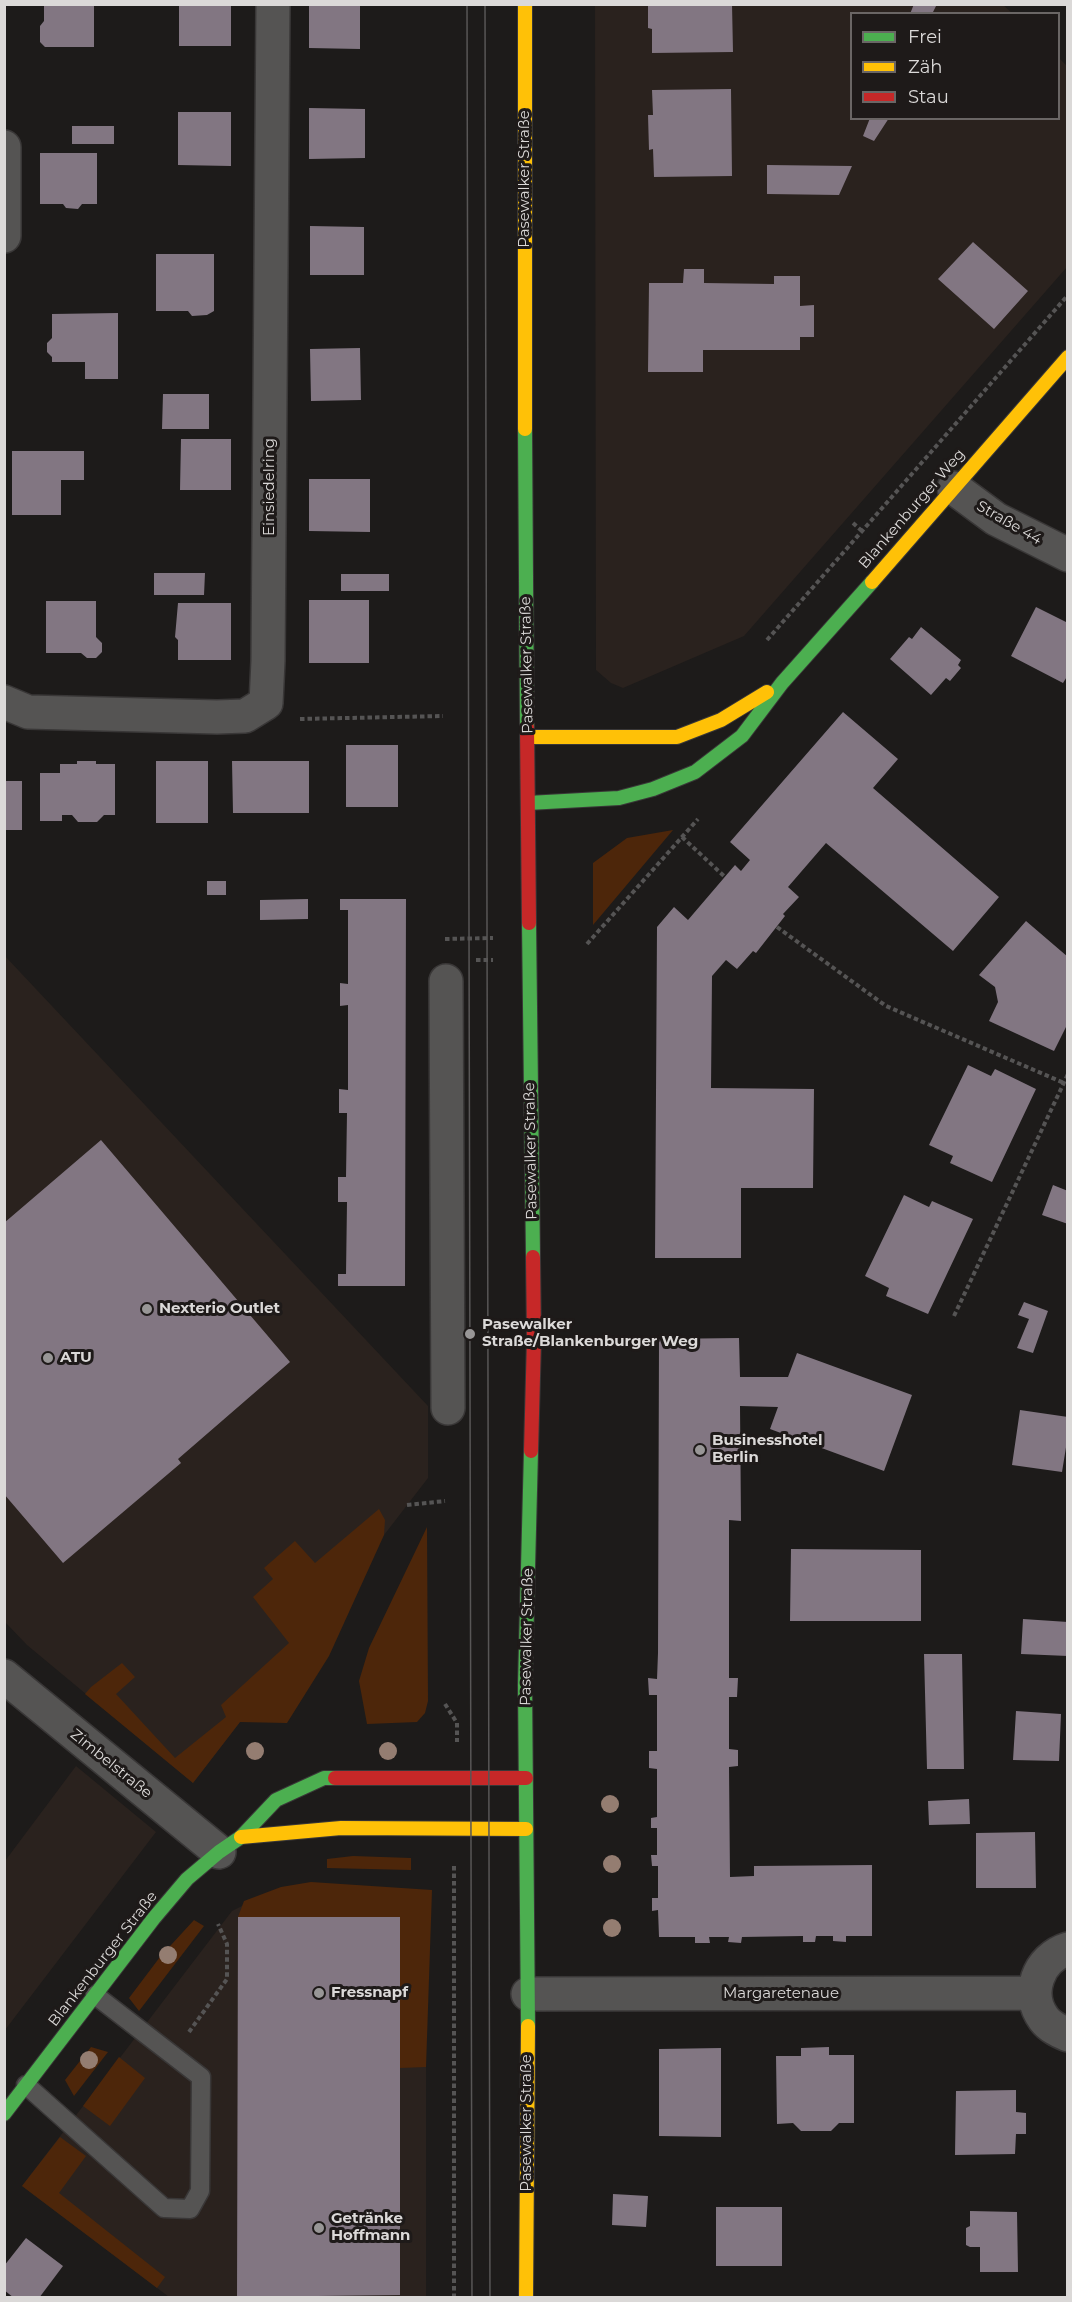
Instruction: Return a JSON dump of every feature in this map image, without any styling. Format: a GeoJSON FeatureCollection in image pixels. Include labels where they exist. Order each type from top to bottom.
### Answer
{"type":"FeatureCollection","features":[{"type":"Feature","properties":{"kind":"main road","name":"Pasewalker Straße"},"geometry":{"type":"LineString","coordinates":[[525,4],[525,508],[534,1339],[525,1685],[528,1994],[526,2298]]}},
{"type":"Feature","properties":{"kind":"main road","name":"Blankenburger Weg"},"geometry":{"type":"LineString","coordinates":[[528,803],[619,798],[653,789],[695,772],[742,736],[782,683],[1068,357]]}},
{"type":"Feature","properties":{"kind":"main road","name":"Blankenburger Weg"},"geometry":{"type":"LineString","coordinates":[[528,737],[677,737],[721,720],[782,683]]}},
{"type":"Feature","properties":{"kind":"main road","name":"Blankenburger Straße"},"geometry":{"type":"LineString","coordinates":[[4,2114],[167,1903],[188,1879],[230,1845],[276,1800],[324,1778],[526,1778]]}},
{"type":"Feature","properties":{"kind":"main road"},"geometry":{"type":"LineString","coordinates":[[230,1845],[341,1828],[526,1829]]}},
{"type":"Feature","properties":{"kind":"street","name":"Einsiedelring"},"geometry":{"type":"LineString","coordinates":[[245,716],[266,703],[268,661],[273,4]]}},
{"type":"Feature","properties":{"kind":"street"},"geometry":{"type":"LineString","coordinates":[[4,147],[4,236]]}},
{"type":"Feature","properties":{"kind":"street","name":"Straße 44"},"geometry":{"type":"LineString","coordinates":[[954,488],[996,519],[1068,555]]}},
{"type":"Feature","properties":{"kind":"street"},"geometry":{"type":"LineString","coordinates":[[4,702],[28,712],[245,716]]}},
{"type":"Feature","properties":{"kind":"street"},"geometry":{"type":"LineString","coordinates":[[448,1408],[457,970]]}},
{"type":"Feature","properties":{"kind":"street","name":"Zimbelstraße"},"geometry":{"type":"LineString","coordinates":[[4,1676],[230,1845]]}},
{"type":"Feature","properties":{"kind":"street"},"geometry":{"type":"LineString","coordinates":[[1068,1949],[1052,1956],[1042,1966],[1035,1993],[1044,2020],[1055,2029],[1068,2035]]}},
{"type":"Feature","properties":{"kind":"street","name":"Margaretenaue"},"geometry":{"type":"LineString","coordinates":[[528,1994],[1035,1993]]}},
{"type":"Feature","properties":{"kind":"lane"},"geometry":{"type":"LineString","coordinates":[[26,2085],[164,2208],[190,2209],[200,2191],[201,2077],[95,1995]]}},
{"type":"Feature","properties":{"kind":"path"},"geometry":{"type":"LineString","coordinates":[[764,643],[1068,295]]}},
{"type":"Feature","properties":{"kind":"path"},"geometry":{"type":"LineString","coordinates":[[245,716],[280,719],[443,716]]}},
{"type":"Feature","properties":{"kind":"path"},"geometry":{"type":"LineString","coordinates":[[587,944],[698,819]]}},
{"type":"Feature","properties":{"kind":"path"},"geometry":{"type":"LineString","coordinates":[[682,837],[724,877]]}},
{"type":"Feature","properties":{"kind":"path"},"geometry":{"type":"LineString","coordinates":[[777,927],[886,1006],[1064,1083]]}},
{"type":"Feature","properties":{"kind":"path"},"geometry":{"type":"LineString","coordinates":[[445,939],[529,939]]}},
{"type":"Feature","properties":{"kind":"path"},"geometry":{"type":"LineString","coordinates":[[457,970],[530,961]]}},
{"type":"Feature","properties":{"kind":"path"},"geometry":{"type":"LineString","coordinates":[[954,1316],[1068,1074]]}},
{"type":"Feature","properties":{"kind":"path"},"geometry":{"type":"LineString","coordinates":[[407,1505],[445,1501]]}},
{"type":"Feature","properties":{"kind":"path"},"geometry":{"type":"LineString","coordinates":[[445,1704],[457,1723]]}},
{"type":"Feature","properties":{"kind":"path"},"geometry":{"type":"LineString","coordinates":[[453,1905],[454,2298]]}},
{"type":"Feature","properties":{"kind":"path"},"geometry":{"type":"LineString","coordinates":[[173,2055],[227,1979],[226,1944],[218,1924]]}},
{"type":"Feature","properties":{"kind":"shaded area"},"geometry":{"type":"Polygon","coordinates":[[[1002,4],[1011,12],[850,12],[850,120],[1060,120],[1060,59],[1068,67],[1067,267],[744,636],[623,688],[611,683],[596,670],[595,5],[1002,4]]]}},
{"type":"Feature","properties":{"kind":"shaded area"},"geometry":{"type":"Polygon","coordinates":[[[673,830],[593,925],[593,863],[627,838],[673,830]]]}},
{"type":"Feature","properties":{"kind":"shaded area"},"geometry":{"type":"Polygon","coordinates":[[[4,955],[428,1406],[428,1478],[193,1783],[27,1645],[5,1622],[4,955]]]}},
{"type":"Feature","properties":{"kind":"shaded area"},"geometry":{"type":"Polygon","coordinates":[[[379,1509],[385,1520],[384,1535],[329,1656],[287,1723],[240,1722],[193,1783],[85,1694],[122,1663],[135,1677],[116,1694],[175,1758],[226,1717],[221,1705],[289,1643],[253,1597],[273,1579],[264,1568],[295,1541],[315,1563],[379,1509]]]}},
{"type":"Feature","properties":{"kind":"shaded area"},"geometry":{"type":"Polygon","coordinates":[[[427,1527],[428,1701],[425,1713],[417,1722],[367,1724],[359,1681],[369,1648],[427,1527]]]}},
{"type":"Feature","properties":{"kind":"shaded area"},"geometry":{"type":"Polygon","coordinates":[[[76,1766],[156,1832],[5,2030],[5,1861],[76,1766]]]}},
{"type":"Feature","properties":{"kind":"shaded area"},"geometry":{"type":"Polygon","coordinates":[[[353,1856],[411,1858],[411,1870],[327,1868],[327,1859],[353,1856]]]}},
{"type":"Feature","properties":{"kind":"shaded area"},"geometry":{"type":"Polygon","coordinates":[[[311,1882],[432,1890],[426,2067],[400,2068],[238,1917],[244,1901],[281,1887],[311,1882]]]}},
{"type":"Feature","properties":{"kind":"shaded area"},"geometry":{"type":"Polygon","coordinates":[[[426,1892],[426,2297],[169,2297],[22,2186],[232,1911],[258,1898],[426,1892]]]}},
{"type":"Feature","properties":{"kind":"shaded area"},"geometry":{"type":"Polygon","coordinates":[[[194,1920],[204,1926],[139,2011],[129,1998],[160,1957],[194,1920]]]}},
{"type":"Feature","properties":{"kind":"shaded area"},"geometry":{"type":"Polygon","coordinates":[[[91,2047],[108,2052],[74,2096],[65,2080],[91,2047]]]}},
{"type":"Feature","properties":{"kind":"shaded area"},"geometry":{"type":"Polygon","coordinates":[[[119,2057],[145,2078],[110,2126],[83,2106],[119,2057]]]}},
{"type":"Feature","properties":{"kind":"shaded area"},"geometry":{"type":"Polygon","coordinates":[[[60,2137],[86,2156],[59,2193],[165,2277],[157,2288],[22,2186],[60,2137]]]}},
{"type":"Feature","properties":{"kind":"building"},"geometry":{"type":"Polygon","coordinates":[[[44,4],[94,4],[94,47],[45,47],[40,42],[44,4]]]}},
{"type":"Feature","properties":{"kind":"building"},"geometry":{"type":"Polygon","coordinates":[[[179,4],[231,4],[231,46],[179,46],[179,4]]]}},
{"type":"Feature","properties":{"kind":"building"},"geometry":{"type":"Polygon","coordinates":[[[309,4],[360,4],[360,49],[309,48],[309,4]]]}},
{"type":"Feature","properties":{"kind":"building"},"geometry":{"type":"Polygon","coordinates":[[[648,4],[732,4],[733,52],[652,53],[652,29],[648,28],[648,4]]]}},
{"type":"Feature","properties":{"kind":"building"},"geometry":{"type":"Polygon","coordinates":[[[914,4],[937,4],[933,12],[911,12],[914,4]]]}},
{"type":"Feature","properties":{"kind":"building"},"geometry":{"type":"Polygon","coordinates":[[[731,89],[732,176],[654,177],[653,149],[649,150],[648,115],[653,115],[652,90],[731,89]]]}},
{"type":"Feature","properties":{"kind":"building"},"geometry":{"type":"Polygon","coordinates":[[[309,108],[365,109],[365,158],[309,159],[309,108]]]}},
{"type":"Feature","properties":{"kind":"building"},"geometry":{"type":"Polygon","coordinates":[[[178,112],[231,112],[231,166],[178,165],[178,112]]]}},
{"type":"Feature","properties":{"kind":"building"},"geometry":{"type":"Polygon","coordinates":[[[869,120],[888,120],[874,141],[863,136],[869,120]]]}},
{"type":"Feature","properties":{"kind":"building"},"geometry":{"type":"Polygon","coordinates":[[[72,126],[114,126],[114,144],[72,144],[72,126]]]}},
{"type":"Feature","properties":{"kind":"building"},"geometry":{"type":"Polygon","coordinates":[[[40,153],[97,153],[97,204],[82,204],[78,209],[66,208],[63,204],[40,204],[40,153]]]}},
{"type":"Feature","properties":{"kind":"building"},"geometry":{"type":"Polygon","coordinates":[[[767,165],[852,166],[839,195],[767,194],[767,165]]]}},
{"type":"Feature","properties":{"kind":"building"},"geometry":{"type":"Polygon","coordinates":[[[310,226],[364,227],[364,275],[310,275],[310,226]]]}},
{"type":"Feature","properties":{"kind":"building"},"geometry":{"type":"Polygon","coordinates":[[[973,242],[1028,291],[994,329],[938,279],[973,242]]]}},
{"type":"Feature","properties":{"kind":"building"},"geometry":{"type":"Polygon","coordinates":[[[156,254],[214,254],[214,311],[207,315],[192,316],[188,311],[156,311],[156,254]]]}},
{"type":"Feature","properties":{"kind":"building"},"geometry":{"type":"Polygon","coordinates":[[[684,269],[704,269],[704,283],[774,284],[774,276],[800,276],[800,306],[814,305],[814,337],[800,337],[800,350],[703,350],[703,372],[648,372],[649,283],[683,283],[684,269]]]}},
{"type":"Feature","properties":{"kind":"building"},"geometry":{"type":"Polygon","coordinates":[[[118,313],[118,379],[85,379],[85,362],[52,362],[52,357],[47,352],[47,343],[52,338],[52,314],[118,313]]]}},
{"type":"Feature","properties":{"kind":"building"},"geometry":{"type":"Polygon","coordinates":[[[360,348],[361,400],[311,401],[310,349],[360,348]]]}},
{"type":"Feature","properties":{"kind":"building"},"geometry":{"type":"Polygon","coordinates":[[[163,394],[209,394],[209,429],[162,429],[163,394]]]}},
{"type":"Feature","properties":{"kind":"building"},"geometry":{"type":"Polygon","coordinates":[[[181,439],[231,439],[231,490],[180,490],[181,439]]]}},
{"type":"Feature","properties":{"kind":"building"},"geometry":{"type":"Polygon","coordinates":[[[12,451],[84,451],[84,480],[61,480],[61,515],[12,515],[12,451]]]}},
{"type":"Feature","properties":{"kind":"building"},"geometry":{"type":"Polygon","coordinates":[[[309,479],[370,479],[370,532],[309,531],[309,479]]]}},
{"type":"Feature","properties":{"kind":"building"},"geometry":{"type":"Polygon","coordinates":[[[154,573],[205,573],[204,595],[154,595],[154,573]]]}},
{"type":"Feature","properties":{"kind":"building"},"geometry":{"type":"Polygon","coordinates":[[[341,574],[389,574],[389,591],[341,591],[341,574]]]}},
{"type":"Feature","properties":{"kind":"building"},"geometry":{"type":"Polygon","coordinates":[[[309,600],[369,600],[369,663],[309,663],[309,600]]]}},
{"type":"Feature","properties":{"kind":"building"},"geometry":{"type":"Polygon","coordinates":[[[46,601],[96,601],[96,637],[102,643],[102,652],[96,658],[87,658],[81,653],[46,653],[46,601]]]}},
{"type":"Feature","properties":{"kind":"building"},"geometry":{"type":"Polygon","coordinates":[[[178,603],[231,603],[231,660],[178,660],[178,640],[175,637],[178,603]]]}},
{"type":"Feature","properties":{"kind":"building"},"geometry":{"type":"Polygon","coordinates":[[[1036,607],[1068,623],[1068,675],[1063,683],[1011,656],[1036,607]]]}},
{"type":"Feature","properties":{"kind":"building"},"geometry":{"type":"Polygon","coordinates":[[[921,627],[961,660],[958,665],[961,668],[950,681],[946,678],[931,695],[890,659],[909,637],[912,639],[921,627]]]}},
{"type":"Feature","properties":{"kind":"building"},"geometry":{"type":"Polygon","coordinates":[[[843,712],[898,759],[873,788],[999,897],[953,951],[826,843],[788,887],[799,897],[783,914],[785,916],[756,953],[753,951],[737,969],[726,960],[712,976],[711,1088],[814,1089],[813,1188],[741,1188],[741,1258],[655,1258],[657,927],[674,907],[688,920],[735,865],[741,871],[750,860],[730,842],[843,712]]]}},
{"type":"Feature","properties":{"kind":"building"},"geometry":{"type":"Polygon","coordinates":[[[346,745],[398,745],[398,807],[346,807],[346,745]]]}},
{"type":"Feature","properties":{"kind":"building"},"geometry":{"type":"Polygon","coordinates":[[[77,761],[115,764],[115,815],[104,815],[97,822],[78,822],[72,815],[62,815],[62,821],[40,821],[40,773],[60,773],[60,764],[77,764],[77,761]]]}},
{"type":"Feature","properties":{"kind":"building"},"geometry":{"type":"Polygon","coordinates":[[[156,761],[208,761],[208,823],[156,823],[156,761]]]}},
{"type":"Feature","properties":{"kind":"building"},"geometry":{"type":"Polygon","coordinates":[[[232,761],[309,761],[309,813],[233,813],[232,761]]]}},
{"type":"Feature","properties":{"kind":"building"},"geometry":{"type":"Polygon","coordinates":[[[4,781],[22,781],[22,830],[4,830],[4,781]]]}},
{"type":"Feature","properties":{"kind":"building"},"geometry":{"type":"Polygon","coordinates":[[[207,881],[226,881],[226,895],[207,895],[207,881]]]}},
{"type":"Feature","properties":{"kind":"building"},"geometry":{"type":"Polygon","coordinates":[[[308,899],[308,919],[260,920],[260,900],[308,899]]]}},
{"type":"Feature","properties":{"kind":"building"},"geometry":{"type":"Polygon","coordinates":[[[340,899],[406,899],[405,1286],[338,1286],[338,1274],[346,1274],[347,1202],[338,1202],[338,1177],[346,1177],[347,1113],[339,1113],[339,1089],[348,1090],[348,1005],[340,1006],[340,983],[348,984],[348,910],[340,910],[340,899]]]}},
{"type":"Feature","properties":{"kind":"building"},"geometry":{"type":"Polygon","coordinates":[[[1026,921],[1068,957],[1068,1023],[1054,1051],[989,1021],[998,1002],[995,987],[979,975],[1026,921]]]}},
{"type":"Feature","properties":{"kind":"building"},"geometry":{"type":"Polygon","coordinates":[[[968,1065],[991,1076],[995,1069],[1036,1089],[992,1182],[950,1163],[953,1156],[929,1145],[968,1065]]]}},
{"type":"Feature","properties":{"kind":"building","name":"Nexterio Outlet"},"geometry":{"type":"Polygon","coordinates":[[[101,1140],[290,1362],[178,1459],[181,1463],[63,1563],[4,1494],[4,1223],[101,1140]]]}},
{"type":"Feature","properties":{"kind":"building"},"geometry":{"type":"Polygon","coordinates":[[[1053,1185],[1068,1191],[1068,1224],[1042,1215],[1053,1185]]]}},
{"type":"Feature","properties":{"kind":"building"},"geometry":{"type":"Polygon","coordinates":[[[904,1195],[929,1207],[932,1201],[973,1219],[928,1314],[886,1296],[889,1288],[865,1276],[904,1195]]]}},
{"type":"Feature","properties":{"kind":"building"},"geometry":{"type":"Polygon","coordinates":[[[1024,1302],[1048,1311],[1033,1353],[1017,1348],[1029,1319],[1018,1315],[1024,1302]]]}},
{"type":"Feature","properties":{"kind":"building"},"geometry":{"type":"Polygon","coordinates":[[[739,1338],[740,1377],[788,1377],[797,1353],[912,1395],[884,1471],[770,1429],[778,1407],[740,1406],[741,1521],[729,1520],[729,1678],[738,1678],[737,1697],[729,1697],[729,1749],[738,1750],[738,1766],[729,1767],[730,1877],[754,1876],[754,1866],[872,1865],[872,1936],[846,1936],[846,1942],[833,1941],[833,1936],[816,1936],[815,1942],[803,1942],[803,1936],[742,1937],[741,1943],[728,1942],[729,1937],[709,1937],[710,1943],[695,1943],[695,1937],[659,1937],[658,1910],[652,1911],[652,1898],[658,1898],[658,1866],[652,1866],[651,1855],[657,1855],[657,1828],[651,1828],[651,1818],[657,1817],[657,1769],[649,1768],[649,1751],[657,1751],[657,1695],[649,1695],[648,1678],[657,1679],[658,1653],[659,1339],[739,1338]]]}},
{"type":"Feature","properties":{"kind":"building"},"geometry":{"type":"Polygon","coordinates":[[[1020,1410],[1068,1417],[1068,1435],[1062,1472],[1012,1465],[1020,1410]]]}},
{"type":"Feature","properties":{"kind":"building"},"geometry":{"type":"Polygon","coordinates":[[[791,1549],[921,1550],[921,1621],[790,1621],[791,1549]]]}},
{"type":"Feature","properties":{"kind":"building"},"geometry":{"type":"Polygon","coordinates":[[[1023,1619],[1068,1622],[1068,1656],[1021,1654],[1023,1619]]]}},
{"type":"Feature","properties":{"kind":"building"},"geometry":{"type":"Polygon","coordinates":[[[924,1654],[962,1654],[964,1769],[927,1769],[924,1654]]]}},
{"type":"Feature","properties":{"kind":"building"},"geometry":{"type":"Polygon","coordinates":[[[1016,1711],[1061,1714],[1059,1761],[1013,1760],[1016,1711]]]}},
{"type":"Feature","properties":{"kind":"building"},"geometry":{"type":"Polygon","coordinates":[[[969,1799],[970,1824],[929,1825],[928,1801],[969,1799]]]}},
{"type":"Feature","properties":{"kind":"building"},"geometry":{"type":"Polygon","coordinates":[[[1035,1832],[1036,1888],[976,1888],[976,1833],[1035,1832]]]}},
{"type":"Feature","properties":{"kind":"building","name":"Fressnapf"},"geometry":{"type":"Polygon","coordinates":[[[238,1917],[400,1917],[400,2295],[237,2297],[238,1917]]]}},
{"type":"Feature","properties":{"kind":"building"},"geometry":{"type":"Polygon","coordinates":[[[829,2047],[829,2055],[854,2055],[854,2123],[839,2123],[831,2131],[801,2131],[793,2123],[777,2124],[776,2056],[801,2056],[801,2048],[829,2047]]]}},
{"type":"Feature","properties":{"kind":"building"},"geometry":{"type":"Polygon","coordinates":[[[721,2048],[721,2137],[659,2136],[659,2049],[721,2048]]]}},
{"type":"Feature","properties":{"kind":"building"},"geometry":{"type":"Polygon","coordinates":[[[1016,2090],[1016,2112],[1026,2113],[1026,2134],[1016,2134],[1015,2154],[955,2155],[956,2091],[1016,2090]]]}},
{"type":"Feature","properties":{"kind":"building"},"geometry":{"type":"Polygon","coordinates":[[[613,2194],[648,2196],[646,2227],[612,2225],[613,2194]]]}},
{"type":"Feature","properties":{"kind":"building"},"geometry":{"type":"Polygon","coordinates":[[[716,2207],[782,2207],[782,2266],[716,2266],[716,2207]]]}},
{"type":"Feature","properties":{"kind":"building"},"geometry":{"type":"Polygon","coordinates":[[[970,2211],[1017,2212],[1018,2272],[980,2272],[980,2247],[966,2245],[966,2228],[970,2226],[970,2211]]]}},
{"type":"Feature","properties":{"kind":"building"},"geometry":{"type":"Polygon","coordinates":[[[26,2238],[63,2266],[39,2298],[14,2298],[4,2290],[4,2266],[26,2238]]]}},
{"type":"Feature","properties":{"kind":"tram line"},"geometry":{"type":"LineString","coordinates":[[467,4],[472,2298]]}},
{"type":"Feature","properties":{"kind":"tram line"},"geometry":{"type":"LineString","coordinates":[[485,4],[490,2298]]}},
{"type":"Feature","properties":{"kind":"traffic: fast"},"geometry":{"type":"LineString","coordinates":[[525,429],[527,727]]}},
{"type":"Feature","properties":{"kind":"traffic: fast"},"geometry":{"type":"LineString","coordinates":[[528,803],[619,798],[653,789],[695,772],[742,736],[782,683],[872,582]]}},
{"type":"Feature","properties":{"kind":"traffic: fast"},"geometry":{"type":"LineString","coordinates":[[529,923],[533,1257]]}},
{"type":"Feature","properties":{"kind":"traffic: fast"},"geometry":{"type":"LineString","coordinates":[[528,2026],[525,1685],[531,1451]]}},
{"type":"Feature","properties":{"kind":"traffic: fast"},"geometry":{"type":"LineString","coordinates":[[4,2114],[154,1918],[187,1879],[241,1837],[276,1800],[324,1778],[335,1778]]}},
{"type":"Feature","properties":{"kind":"traffic: slow"},"geometry":{"type":"LineString","coordinates":[[525,4],[525,429]]}},
{"type":"Feature","properties":{"kind":"traffic: slow"},"geometry":{"type":"LineString","coordinates":[[872,582],[1068,357]]}},
{"type":"Feature","properties":{"kind":"traffic: slow"},"geometry":{"type":"LineString","coordinates":[[528,737],[677,737],[721,720],[767,692]]}},
{"type":"Feature","properties":{"kind":"traffic: slow"},"geometry":{"type":"LineString","coordinates":[[241,1837],[341,1828],[526,1829]]}},
{"type":"Feature","properties":{"kind":"traffic: slow"},"geometry":{"type":"LineString","coordinates":[[526,2298],[528,2026]]}},
{"type":"Feature","properties":{"kind":"traffic: jam"},"geometry":{"type":"LineString","coordinates":[[527,727],[529,923]]}},
{"type":"Feature","properties":{"kind":"traffic: jam"},"geometry":{"type":"LineString","coordinates":[[531,1451],[534,1339],[533,1257]]}},
{"type":"Feature","properties":{"kind":"traffic: jam"},"geometry":{"type":"LineString","coordinates":[[335,1778],[526,1778]]}},
{"type":"Feature","properties":{"kind":"place","name":"Nexterio Outlet"},"geometry":{"type":"Point","coordinates":[147,1309]}},
{"type":"Feature","properties":{"kind":"place","name":"Pasewalker Straße/Blankenburger Weg"},"geometry":{"type":"Point","coordinates":[470,1334]}},
{"type":"Feature","properties":{"kind":"place","name":"ATU"},"geometry":{"type":"Point","coordinates":[48,1358]}},
{"type":"Feature","properties":{"kind":"place","name":"Businesshotel Berlin"},"geometry":{"type":"Point","coordinates":[700,1450]}},
{"type":"Feature","properties":{"kind":"place","name":"Fressnapf"},"geometry":{"type":"Point","coordinates":[319,1993]}},
{"type":"Feature","properties":{"kind":"place","name":"Getränke Hoffmann"},"geometry":{"type":"Point","coordinates":[319,2228]}}]}
